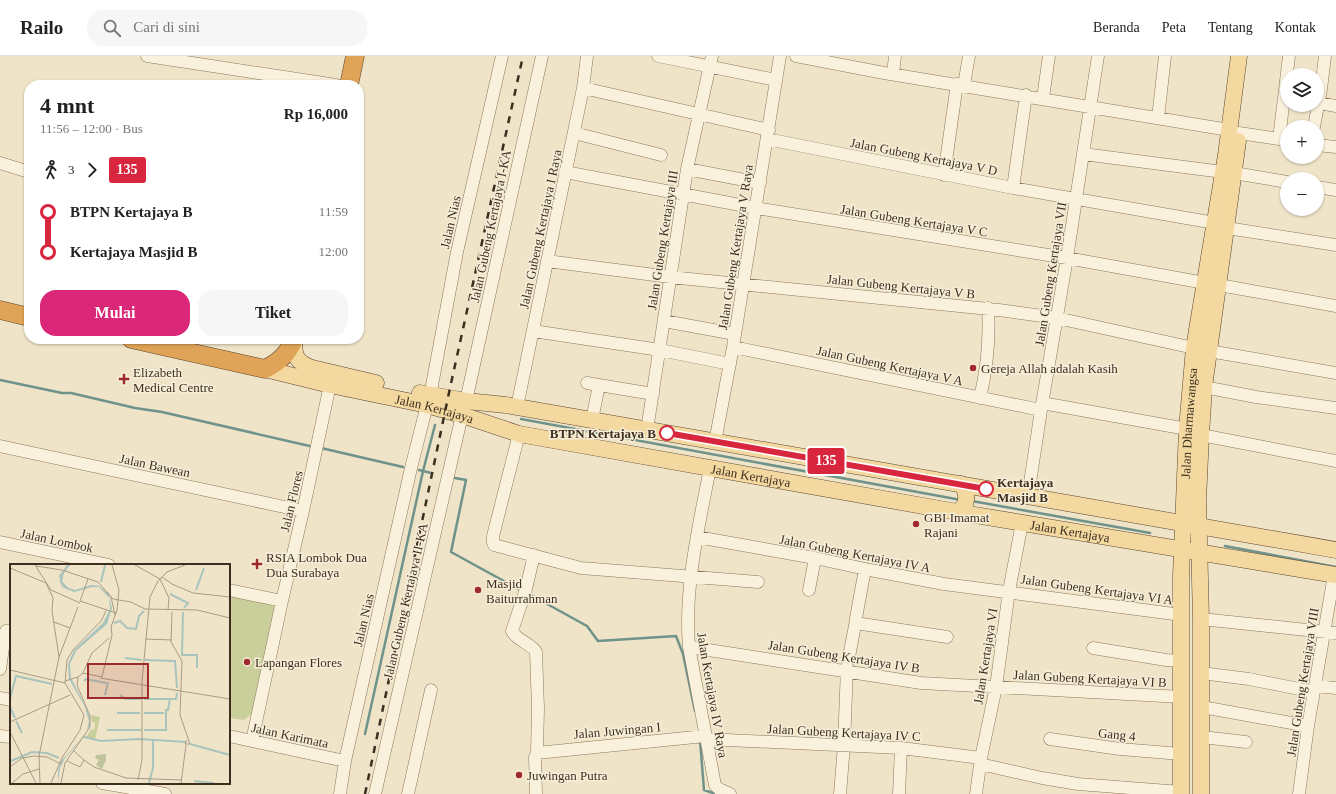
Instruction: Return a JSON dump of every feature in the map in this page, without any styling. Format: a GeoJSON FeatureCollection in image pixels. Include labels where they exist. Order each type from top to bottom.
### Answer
{"type":"FeatureCollection","features":[{"type":"Feature","properties":{"kind":"highway"},"geometry":{"type":"LineString","coordinates":[[350,80],[355,56]]}},
{"type":"Feature","properties":{"kind":"highway"},"geometry":{"type":"LineString","coordinates":[[0,310],[24,316]]}},
{"type":"Feature","properties":{"kind":"highway"},"geometry":{"type":"LineString","coordinates":[[154,344],[265,368],[276,364],[284,357],[292,344]]}},
{"type":"Feature","properties":{"kind":"main road","name":"Jalan Dharmawangsa"},"geometry":{"type":"LineString","coordinates":[[1233,142],[1239,56]]}},
{"type":"Feature","properties":{"kind":"main road","name":"Jalan Dharmawangsa"},"geometry":{"type":"LineString","coordinates":[[1181,793],[1182,549],[1192,524],[1198,500],[1194,432],[1202,349],[1233,142],[1250,56]]}},
{"type":"Feature","properties":{"kind":"main road","name":"Jalan Kertajaya"},"geometry":{"type":"LineString","coordinates":[[294,344],[294,352],[296,357],[305,366],[429,401]]}},
{"type":"Feature","properties":{"kind":"main road","name":"Jalan Dharmawangsa"},"geometry":{"type":"LineString","coordinates":[[1194,432],[1204,387],[1202,349]]}},
{"type":"Feature","properties":{"kind":"main road","name":"Jalan Kertajaya"},"geometry":{"type":"LineString","coordinates":[[265,368],[330,385],[464,408],[512,406],[715,442],[962,499],[1022,523],[1335,575]]}},
{"type":"Feature","properties":{"kind":"main road"},"geometry":{"type":"LineString","coordinates":[[502,429],[499,422],[499,415],[502,409],[512,406]]}},
{"type":"Feature","properties":{"kind":"main road","name":"Jalan Kertajaya"},"geometry":{"type":"LineString","coordinates":[[464,408],[519,437],[710,468],[962,499],[1028,496],[1336,548]]}},
{"type":"Feature","properties":{"kind":"main road","name":"Jalan Dharmawangsa"},"geometry":{"type":"LineString","coordinates":[[1192,524],[1200,552],[1202,707],[1201,794]]}},
{"type":"Feature","properties":{"kind":"street"},"geometry":{"type":"LineString","coordinates":[[147,56],[303,80]]}},
{"type":"Feature","properties":{"kind":"street","name":"Jalan Nias"},"geometry":{"type":"LineString","coordinates":[[340,794],[345,761],[410,475],[429,401],[457,252],[502,56]]}},
{"type":"Feature","properties":{"kind":"street","name":"Jalan Gubeng Kertajaya I-KA"},"geometry":{"type":"LineString","coordinates":[[464,408],[542,56]]}},
{"type":"Feature","properties":{"kind":"street","name":"Jalan Gubeng Kertajaya I Raya"},"geometry":{"type":"LineString","coordinates":[[512,406],[533,331],[583,88],[587,56]]}},
{"type":"Feature","properties":{"kind":"street"},"geometry":{"type":"LineString","coordinates":[[658,56],[711,61],[776,80]]}},
{"type":"Feature","properties":{"kind":"street","name":"Jalan Gubeng Kertajaya V Raya"},"geometry":{"type":"LineString","coordinates":[[715,442],[733,347],[780,56]]}},
{"type":"Feature","properties":{"kind":"street"},"geometry":{"type":"LineString","coordinates":[[796,56],[842,60],[893,74],[1158,118],[1233,142],[1280,140]]}},
{"type":"Feature","properties":{"kind":"street"},"geometry":{"type":"LineString","coordinates":[[893,74],[895,56]]}},
{"type":"Feature","properties":{"kind":"street"},"geometry":{"type":"LineString","coordinates":[[944,174],[961,85],[969,56]]}},
{"type":"Feature","properties":{"kind":"street"},"geometry":{"type":"LineString","coordinates":[[1043,98],[1049,56]]}},
{"type":"Feature","properties":{"kind":"street","name":"Jalan Gubeng Kertajaya VII"},"geometry":{"type":"LineString","coordinates":[[1028,496],[1041,406],[1067,258],[1098,56]]}},
{"type":"Feature","properties":{"kind":"street"},"geometry":{"type":"LineString","coordinates":[[1158,118],[1165,56]]}},
{"type":"Feature","properties":{"kind":"street"},"geometry":{"type":"LineString","coordinates":[[1284,120],[1289,56]]}},
{"type":"Feature","properties":{"kind":"street"},"geometry":{"type":"LineString","coordinates":[[1323,68],[1325,56]]}},
{"type":"Feature","properties":{"kind":"street","name":"Jalan Gubeng Kertajaya III"},"geometry":{"type":"LineString","coordinates":[[648,430],[670,277],[688,169],[711,61]]}},
{"type":"Feature","properties":{"kind":"street","name":"Jalan Gubeng Kertajaya V D"},"geometry":{"type":"LineString","coordinates":[[583,88],[699,115],[768,135],[944,174],[1076,200],[1336,245]]}},
{"type":"Feature","properties":{"kind":"street"},"geometry":{"type":"LineString","coordinates":[[1013,188],[1026,95]]}},
{"type":"Feature","properties":{"kind":"street"},"geometry":{"type":"LineString","coordinates":[[1324,104],[1336,106]]}},
{"type":"Feature","properties":{"kind":"street"},"geometry":{"type":"LineString","coordinates":[[574,133],[661,155]]}},
{"type":"Feature","properties":{"kind":"street"},"geometry":{"type":"LineString","coordinates":[[1324,146],[1336,147]]}},
{"type":"Feature","properties":{"kind":"street"},"geometry":{"type":"LineString","coordinates":[[1083,154],[1280,181]]}},
{"type":"Feature","properties":{"kind":"street"},"geometry":{"type":"LineString","coordinates":[[0,163],[24,170]]}},
{"type":"Feature","properties":{"kind":"street"},"geometry":{"type":"LineString","coordinates":[[688,169],[760,183]]}},
{"type":"Feature","properties":{"kind":"street","name":"Jalan Gubeng Kertajaya V C"},"geometry":{"type":"LineString","coordinates":[[565,172],[756,208],[1067,258],[1336,306]]}},
{"type":"Feature","properties":{"kind":"street"},"geometry":{"type":"LineString","coordinates":[[1324,188],[1336,190]]}},
{"type":"Feature","properties":{"kind":"street","name":"Jalan Gubeng Kertajaya V B"},"geometry":{"type":"LineString","coordinates":[[547,261],[670,277],[988,308],[1057,318],[1202,349],[1336,373]]}},
{"type":"Feature","properties":{"kind":"street"},"geometry":{"type":"LineString","coordinates":[[980,398],[986,368],[989,334],[988,308]]}},
{"type":"Feature","properties":{"kind":"street"},"geometry":{"type":"LineString","coordinates":[[664,321],[735,334]]}},
{"type":"Feature","properties":{"kind":"street"},"geometry":{"type":"LineString","coordinates":[[533,331],[660,350],[730,364]]}},
{"type":"Feature","properties":{"kind":"street","name":"Jalan Gubeng Kertajaya V A"},"geometry":{"type":"LineString","coordinates":[[733,347],[980,398],[1041,406],[1194,432],[1336,461]]}},
{"type":"Feature","properties":{"kind":"street"},"geometry":{"type":"LineString","coordinates":[[592,420],[593,384],[653,394]]}},
{"type":"Feature","properties":{"kind":"street","name":"Jalan Flores"},"geometry":{"type":"LineString","coordinates":[[252,741],[282,601],[318,447],[330,385]]}},
{"type":"Feature","properties":{"kind":"street"},"geometry":{"type":"LineString","coordinates":[[1204,387],[1256,397],[1336,408]]}},
{"type":"Feature","properties":{"kind":"street","name":"Jalan Gubeng Kertajaya II-KA"},"geometry":{"type":"LineString","coordinates":[[375,794],[464,408]]}},
{"type":"Feature","properties":{"kind":"street"},"geometry":{"type":"LineString","coordinates":[[519,437],[493,536],[494,544],[581,568],[637,573],[689,575],[758,582]]}},
{"type":"Feature","properties":{"kind":"street","name":"Jalan Bawean"},"geometry":{"type":"LineString","coordinates":[[0,446],[303,511]]}},
{"type":"Feature","properties":{"kind":"street","name":"Jalan Kertajaya IV Raya"},"geometry":{"type":"LineString","coordinates":[[710,468],[689,575],[687,624],[688,647],[715,785],[719,790],[730,794]]}},
{"type":"Feature","properties":{"kind":"street","name":"Jalan Kertajaya VI"},"geometry":{"type":"LineString","coordinates":[[976,794],[980,761],[996,687],[1009,591],[1022,523]]}},
{"type":"Feature","properties":{"kind":"street","name":"Jalan Gubeng Kertajaya IV A"},"geometry":{"type":"LineString","coordinates":[[697,537],[815,558],[944,584],[1009,591]]}},
{"type":"Feature","properties":{"kind":"street","name":"Jalan Lombok"},"geometry":{"type":"LineString","coordinates":[[0,542],[104,564]]}},
{"type":"Feature","properties":{"kind":"street"},"geometry":{"type":"LineString","coordinates":[[534,555],[526,589],[512,628],[512,633],[528,646],[535,649],[536,652],[538,708],[536,794]]}},
{"type":"Feature","properties":{"kind":"street"},"geometry":{"type":"LineString","coordinates":[[809,590],[815,558]]}},
{"type":"Feature","properties":{"kind":"street"},"geometry":{"type":"LineString","coordinates":[[840,794],[844,745],[847,665],[865,569]]}},
{"type":"Feature","properties":{"kind":"street","name":"Jalan Gubeng Kertajaya VIII"},"geometry":{"type":"LineString","coordinates":[[1299,794],[1308,726],[1315,689],[1330,633],[1335,575]]}},
{"type":"Feature","properties":{"kind":"street"},"geometry":{"type":"LineString","coordinates":[[230,590],[282,601]]}},
{"type":"Feature","properties":{"kind":"street","name":"Jalan Gubeng Kertajaya VI A"},"geometry":{"type":"LineString","coordinates":[[1009,591],[1182,615]]}},
{"type":"Feature","properties":{"kind":"street"},"geometry":{"type":"LineString","coordinates":[[1201,619],[1330,633]]}},
{"type":"Feature","properties":{"kind":"street"},"geometry":{"type":"LineString","coordinates":[[856,620],[862,624],[947,637]]}},
{"type":"Feature","properties":{"kind":"street"},"geometry":{"type":"LineString","coordinates":[[0,669],[4,634],[6,631],[10,631]]}},
{"type":"Feature","properties":{"kind":"street","name":"Jalan Gubeng Kertajaya IV B"},"geometry":{"type":"LineString","coordinates":[[688,647],[847,665],[921,683],[996,687]]}},
{"type":"Feature","properties":{"kind":"street"},"geometry":{"type":"LineString","coordinates":[[1093,648],[1166,660],[1182,661]]}},
{"type":"Feature","properties":{"kind":"street"},"geometry":{"type":"LineString","coordinates":[[1201,673],[1315,689],[1336,688]]}},
{"type":"Feature","properties":{"kind":"street","name":"Jalan Gubeng Kertajaya VI B"},"geometry":{"type":"LineString","coordinates":[[996,687],[1182,697]]}},
{"type":"Feature","properties":{"kind":"street"},"geometry":{"type":"LineString","coordinates":[[408,794],[430,690]]}},
{"type":"Feature","properties":{"kind":"street"},"geometry":{"type":"LineString","coordinates":[[0,698],[10,700]]}},
{"type":"Feature","properties":{"kind":"street"},"geometry":{"type":"LineString","coordinates":[[1202,707],[1308,726]]}},
{"type":"Feature","properties":{"kind":"street"},"geometry":{"type":"LineString","coordinates":[[0,736],[10,737]]}},
{"type":"Feature","properties":{"kind":"street","name":"Jalan Karimata"},"geometry":{"type":"LineString","coordinates":[[230,736],[345,761]]}},
{"type":"Feature","properties":{"kind":"street"},"geometry":{"type":"LineString","coordinates":[[1202,737],[1246,742]]}},
{"type":"Feature","properties":{"kind":"street","name":"Jalan Juwingan I"},"geometry":{"type":"LineString","coordinates":[[536,755],[706,738]]}},
{"type":"Feature","properties":{"kind":"street","name":"Jalan Gubeng Kertajaya IV C"},"geometry":{"type":"LineString","coordinates":[[706,738],[901,748],[980,761],[1042,778],[1078,784],[1181,793]]}},
{"type":"Feature","properties":{"kind":"street","name":"Gang 4"},"geometry":{"type":"LineString","coordinates":[[1050,739],[1120,749],[1181,754]]}},
{"type":"Feature","properties":{"kind":"street"},"geometry":{"type":"LineString","coordinates":[[898,794],[901,748]]}},
{"type":"Feature","properties":{"kind":"street"},"geometry":{"type":"LineString","coordinates":[[106,784],[136,792],[165,794]]}},
{"type":"Feature","properties":{"kind":"green space","name":"Lapangan Flores"},"geometry":{"type":"Polygon","coordinates":[[[230,595],[267,601],[274,607],[275,613],[255,711],[244,720],[230,718],[230,595]]]}},
{"type":"Feature","properties":{"kind":"waterway"},"geometry":{"type":"LineString","coordinates":[[0,380],[62,393],[71,393],[135,408],[162,412],[314,447]]}},
{"type":"Feature","properties":{"kind":"waterway"},"geometry":{"type":"LineString","coordinates":[[521,419],[961,500]]}},
{"type":"Feature","properties":{"kind":"waterway"},"geometry":{"type":"LineString","coordinates":[[365,734],[423,471],[435,425]]}},
{"type":"Feature","properties":{"kind":"waterway"},"geometry":{"type":"LineString","coordinates":[[321,448],[403,467]]}},
{"type":"Feature","properties":{"kind":"waterway"},"geometry":{"type":"LineString","coordinates":[[419,470],[431,473]]}},
{"type":"Feature","properties":{"kind":"waterway"},"geometry":{"type":"LineString","coordinates":[[455,478],[466,480],[451,552],[522,591]]}},
{"type":"Feature","properties":{"kind":"waterway"},"geometry":{"type":"LineString","coordinates":[[972,501],[1150,533]]}},
{"type":"Feature","properties":{"kind":"waterway"},"geometry":{"type":"LineString","coordinates":[[1225,546],[1336,567]]}},
{"type":"Feature","properties":{"kind":"waterway"},"geometry":{"type":"LineString","coordinates":[[529,594],[587,626],[598,641],[676,636],[683,654],[695,711]]}},
{"type":"Feature","properties":{"kind":"waterway"},"geometry":{"type":"LineString","coordinates":[[700,740],[704,790],[716,794]]}},
{"type":"Feature","properties":{"kind":"railway"},"geometry":{"type":"LineString","coordinates":[[365,794],[450,388],[523,56]]}},
{"type":"Feature","properties":{"kind":"bus line","name":"135"},"geometry":{"type":"LineString","coordinates":[[667,433],[986,489]]}},
{"type":"Feature","properties":{"kind":"place","name":"Gereja Allah adalah Kasih"},"geometry":{"type":"Point","coordinates":[973,368]}},
{"type":"Feature","properties":{"kind":"place","name":"Elizabeth Medical Centre"},"geometry":{"type":"Point","coordinates":[124,379]}},
{"type":"Feature","properties":{"kind":"place","name":"BTPN Kertajaya B"},"geometry":{"type":"Point","coordinates":[667,433]}},
{"type":"Feature","properties":{"kind":"place","name":"Kertajaya Masjid B"},"geometry":{"type":"Point","coordinates":[986,489]}},
{"type":"Feature","properties":{"kind":"place","name":"GBI Imamat Rajani"},"geometry":{"type":"Point","coordinates":[916,524]}},
{"type":"Feature","properties":{"kind":"place","name":"RSIA Lombok Dua Dua Surabaya"},"geometry":{"type":"Point","coordinates":[257,564]}},
{"type":"Feature","properties":{"kind":"place","name":"Masjid Baiturrahman"},"geometry":{"type":"Point","coordinates":[478,590]}},
{"type":"Feature","properties":{"kind":"place","name":"Lapangan Flores"},"geometry":{"type":"Point","coordinates":[247,662]}},
{"type":"Feature","properties":{"kind":"place","name":"Juwingan Putra"},"geometry":{"type":"Point","coordinates":[519,775]}}]}
